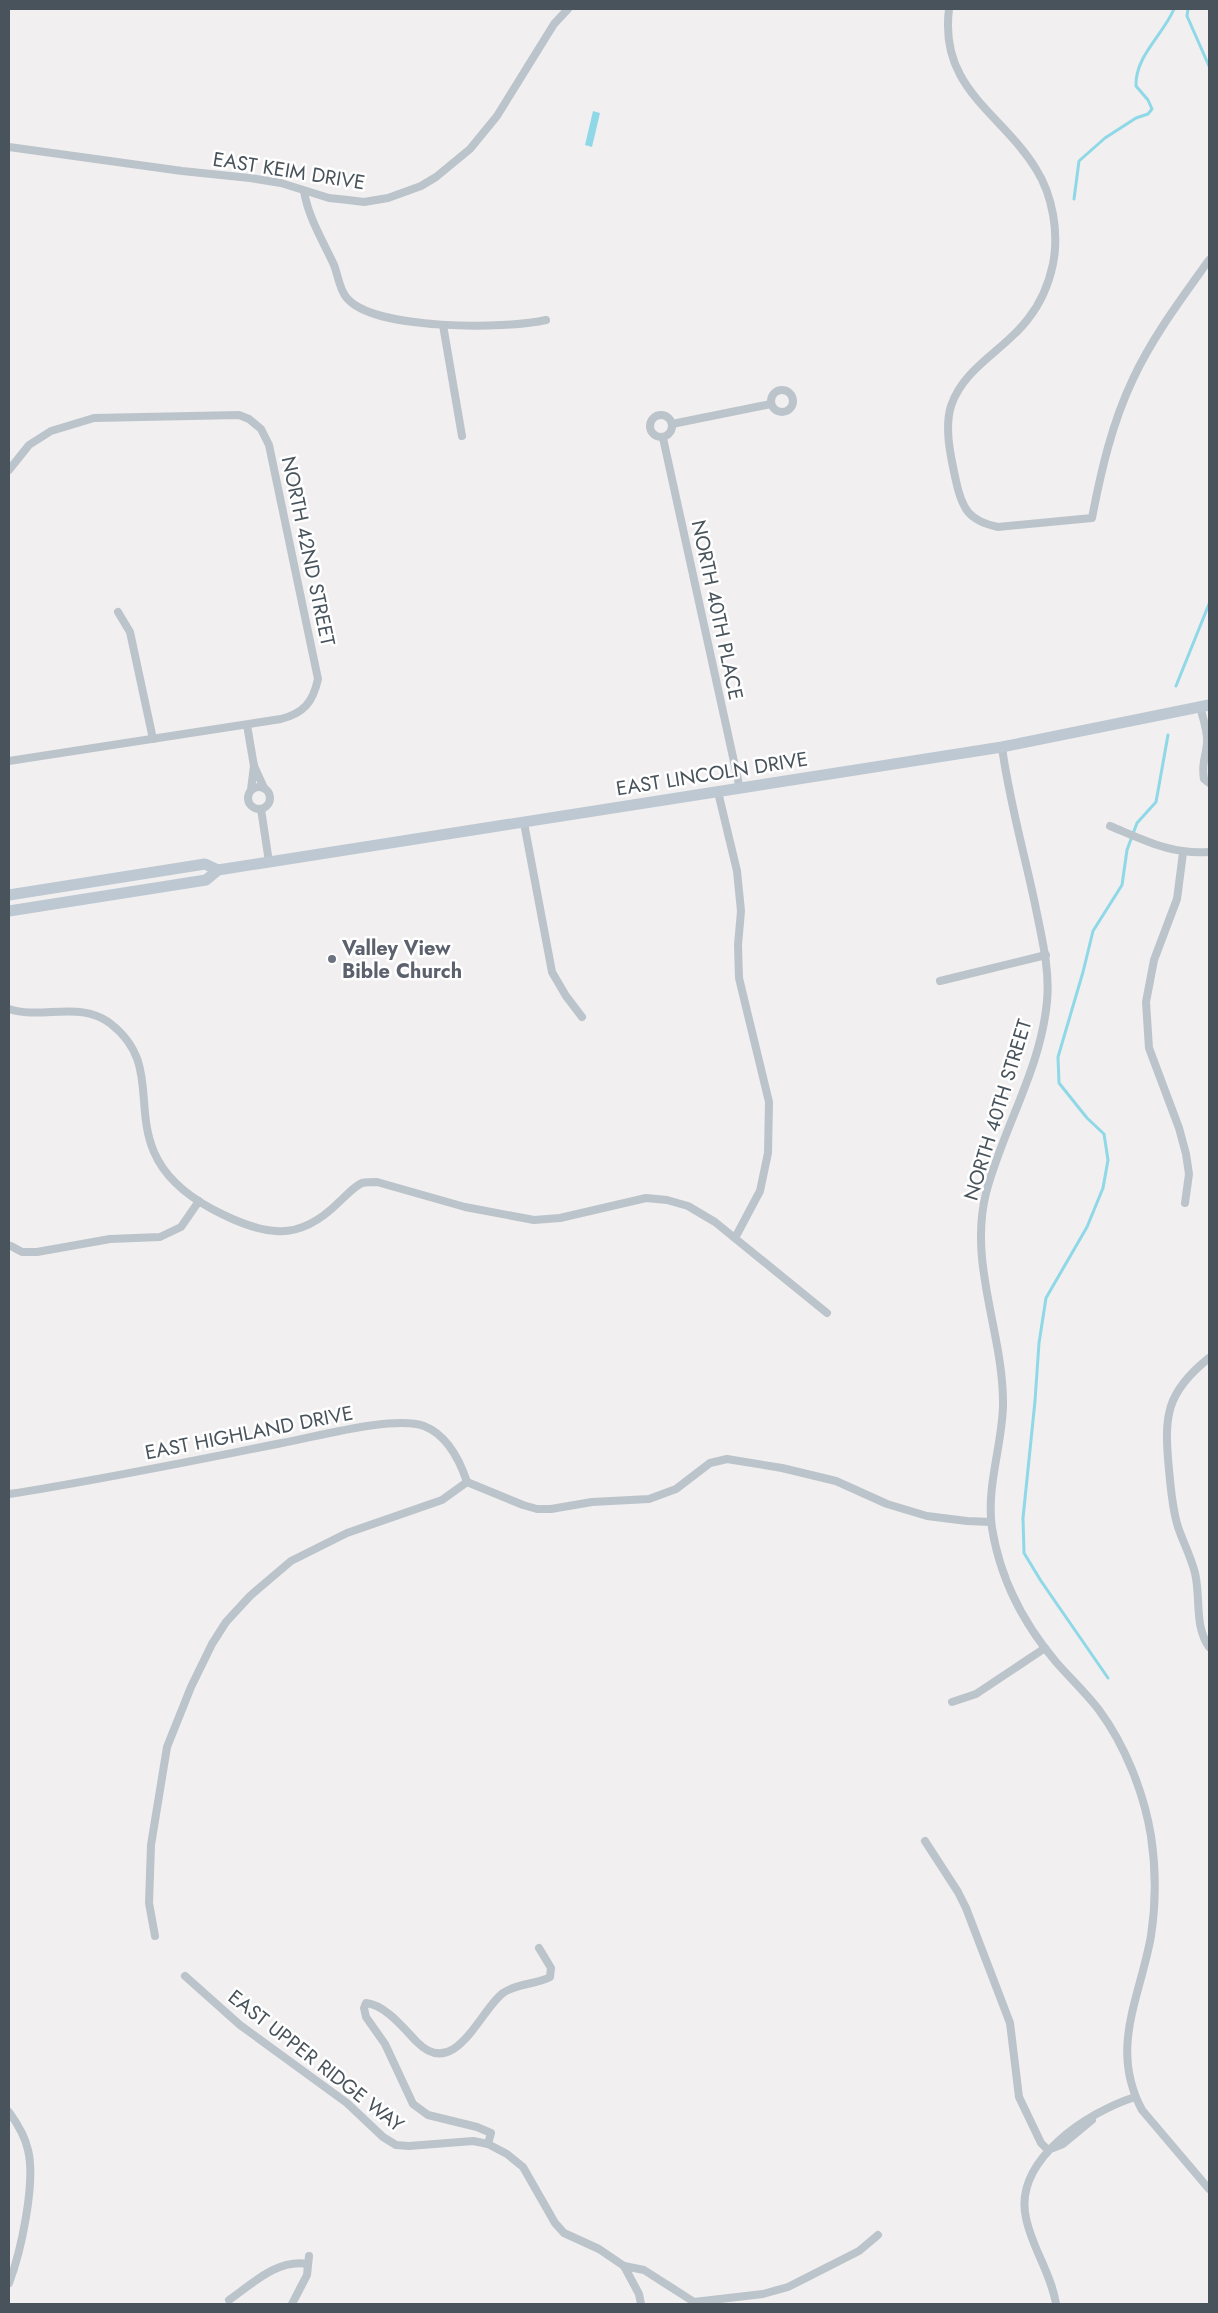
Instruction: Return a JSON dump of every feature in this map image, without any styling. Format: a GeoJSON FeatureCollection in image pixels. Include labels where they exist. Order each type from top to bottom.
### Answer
{"type":"FeatureCollection","features":[{"type":"Feature","properties":{"kind":"main road","name":"EAST LINCOLN DRIVE"},"geometry":{"type":"LineString","coordinates":[[9,911],[206,880],[218,870],[1002,747],[1205,706]]}},
{"type":"Feature","properties":{"kind":"main road","name":"EAST LINCOLN DRIVE"},"geometry":{"type":"LineString","coordinates":[[9,895],[205,864],[218,870]]}},
{"type":"Feature","properties":{"kind":"street","name":"EAST KEIM DRIVE"},"geometry":{"type":"LineString","coordinates":[[9,146],[182,172],[250,178],[281,183],[329,198],[364,202],[403,193],[436,177],[470,149],[487,130],[554,24],[568,9]]}},
{"type":"Feature","properties":{"kind":"street"},"geometry":{"type":"LineString","coordinates":[[949,9],[949,37],[952,56],[960,75],[974,96],[1037,170],[1050,202],[1055,235],[1053,264],[1042,297],[1028,319],[971,372],[951,406],[948,426],[949,435],[961,501],[971,516],[982,524],[998,527],[1092,518],[1101,468],[1119,411],[1133,379],[1182,298],[1209,260]]}},
{"type":"Feature","properties":{"kind":"street"},"geometry":{"type":"LineString","coordinates":[[304,191],[311,216],[346,297],[358,306],[402,320],[443,325],[518,325],[546,320]]}},
{"type":"Feature","properties":{"kind":"street"},"geometry":{"type":"LineString","coordinates":[[443,325],[462,436]]}},
{"type":"Feature","properties":{"kind":"street"},"geometry":{"type":"LineString","coordinates":[[672,424],[771,404]]}},
{"type":"Feature","properties":{"kind":"street","name":"NORTH 42ND STREET"},"geometry":{"type":"LineString","coordinates":[[9,470],[29,445],[51,431],[94,418],[227,414],[249,418],[261,429],[269,445],[318,679],[313,698],[306,708],[295,715],[247,725]]}},
{"type":"Feature","properties":{"kind":"street"},"geometry":{"type":"LineString","coordinates":[[658,415],[665,416],[672,424],[671,431],[663,438],[656,436],[650,431],[651,420],[658,415]]}},
{"type":"Feature","properties":{"kind":"street","name":"NORTH 40TH PLACE"},"geometry":{"type":"LineString","coordinates":[[663,438],[740,789]]}},
{"type":"Feature","properties":{"kind":"street"},"geometry":{"type":"LineString","coordinates":[[118,612],[130,632],[153,739]]}},
{"type":"Feature","properties":{"kind":"street"},"geometry":{"type":"LineString","coordinates":[[1205,706],[1208,756],[1201,766],[1204,779],[1209,783]]}},
{"type":"Feature","properties":{"kind":"street"},"geometry":{"type":"LineString","coordinates":[[9,761],[247,725],[254,766],[264,788],[269,793],[270,800],[267,806],[261,809],[254,809],[249,804],[247,797],[251,790],[254,766]]}},
{"type":"Feature","properties":{"kind":"street","name":"NORTH 40TH STREET"},"geometry":{"type":"LineString","coordinates":[[1002,747],[1046,954],[1047,999],[1043,1028],[1025,1087],[1002,1145],[986,1194],[981,1225],[983,1273],[1003,1382],[1001,1432],[993,1483],[991,1522],[1000,1565],[1012,1596],[1045,1648],[1090,1699],[1110,1728],[1135,1780],[1151,1837],[1154,1874],[1153,1922],[1129,2021],[1126,2067],[1135,2097],[1153,2124],[1209,2189]]}},
{"type":"Feature","properties":{"kind":"street"},"geometry":{"type":"LineString","coordinates":[[251,790],[259,786],[264,788]]}},
{"type":"Feature","properties":{"kind":"street"},"geometry":{"type":"LineString","coordinates":[[718,792],[737,871],[741,911],[738,945],[739,978],[769,1102],[768,1153],[760,1191],[735,1238]]}},
{"type":"Feature","properties":{"kind":"street"},"geometry":{"type":"LineString","coordinates":[[261,809],[270,862]]}},
{"type":"Feature","properties":{"kind":"street"},"geometry":{"type":"LineString","coordinates":[[524,823],[552,972],[566,996],[582,1017]]}},
{"type":"Feature","properties":{"kind":"street"},"geometry":{"type":"LineString","coordinates":[[1110,826],[1148,842],[1184,853],[1209,852]]}},
{"type":"Feature","properties":{"kind":"street"},"geometry":{"type":"LineString","coordinates":[[1184,853],[1177,899],[1154,960],[1146,1002],[1149,1048],[1179,1128],[1186,1154],[1189,1174],[1185,1203]]}},
{"type":"Feature","properties":{"kind":"street"},"geometry":{"type":"LineString","coordinates":[[940,981],[1046,954]]}},
{"type":"Feature","properties":{"kind":"street"},"geometry":{"type":"LineString","coordinates":[[9,1009],[31,1014],[91,1013],[109,1022],[123,1035],[140,1063],[149,1135],[154,1151],[164,1170],[177,1184],[199,1201],[236,1221],[275,1231],[296,1229],[314,1222],[328,1213],[352,1189],[364,1182],[377,1182],[464,1207],[534,1220],[560,1218],[646,1198],[667,1200],[695,1210],[715,1222],[827,1313]]}},
{"type":"Feature","properties":{"kind":"street"},"geometry":{"type":"LineString","coordinates":[[11,1246],[22,1252],[37,1252],[110,1238],[160,1238],[181,1227],[199,1201]]}},
{"type":"Feature","properties":{"kind":"street"},"geometry":{"type":"LineString","coordinates":[[1209,1358],[1181,1385],[1171,1406],[1166,1427],[1173,1506],[1178,1528],[1194,1570],[1198,1590],[1200,1630],[1209,1648]]}},
{"type":"Feature","properties":{"kind":"street","name":"EAST HIGHLAND DRIVE"},"geometry":{"type":"LineString","coordinates":[[9,1494],[64,1486],[338,1432],[405,1424],[424,1426],[440,1436],[459,1460],[467,1482]]}},
{"type":"Feature","properties":{"kind":"street"},"geometry":{"type":"LineString","coordinates":[[155,1936],[149,1903],[151,1845],[168,1747],[191,1687],[212,1644],[226,1622],[250,1596],[291,1561],[347,1532],[442,1500],[467,1482],[523,1505],[536,1509],[551,1509],[592,1502],[649,1499],[676,1488],[710,1463],[727,1459],[782,1468],[836,1481],[887,1504],[927,1516],[991,1522]]}},
{"type":"Feature","properties":{"kind":"street"},"geometry":{"type":"LineString","coordinates":[[952,1702],[976,1694],[1045,1648]]}},
{"type":"Feature","properties":{"kind":"street"},"geometry":{"type":"LineString","coordinates":[[925,1841],[958,1892],[966,1908],[1010,2023],[1020,2097],[1041,2143],[1048,2150]]}},
{"type":"Feature","properties":{"kind":"street"},"geometry":{"type":"LineString","coordinates":[[488,2144],[491,2133],[477,2126],[428,2115],[413,2104],[385,2044],[366,2017],[364,2008],[366,2003],[383,2010],[421,2046],[431,2052],[437,2054],[452,2050],[461,2044],[476,2028],[496,2000],[504,1993],[518,1986],[542,1981],[550,1977],[551,1968],[539,1948]]}},
{"type":"Feature","properties":{"kind":"street","name":"EAST UPPER RIDGE WAY"},"geometry":{"type":"LineString","coordinates":[[184,1976],[240,2026],[347,2103],[383,2137],[396,2145],[427,2145],[474,2141],[488,2144],[507,2154],[524,2167],[555,2223],[564,2233],[599,2249],[624,2266]]}},
{"type":"Feature","properties":{"kind":"street"},"geometry":{"type":"LineString","coordinates":[[1056,2304],[1047,2270],[1028,2226],[1024,2208],[1025,2192],[1028,2183],[1048,2150],[1063,2144],[1096,2116],[1118,2102],[1135,2097]]}},
{"type":"Feature","properties":{"kind":"street"},"geometry":{"type":"LineString","coordinates":[[9,2112],[22,2133],[30,2162],[24,2220],[16,2262],[9,2283]]}},
{"type":"Feature","properties":{"kind":"street"},"geometry":{"type":"LineString","coordinates":[[624,2266],[644,2270],[694,2302],[705,2302],[763,2294],[788,2287],[859,2251],[878,2235]]}},
{"type":"Feature","properties":{"kind":"street"},"geometry":{"type":"LineString","coordinates":[[229,2300],[262,2276],[283,2266],[308,2260],[307,2276],[292,2304]]}},
{"type":"Feature","properties":{"kind":"street"},"geometry":{"type":"LineString","coordinates":[[624,2266],[639,2294],[641,2304]]}},
{"type":"Feature","properties":{"kind":"water"},"geometry":{"type":"Polygon","coordinates":[[[593,111],[600,113],[592,147],[585,145],[593,111]]]}},
{"type":"Feature","properties":{"kind":"waterway"},"geometry":{"type":"LineString","coordinates":[[1074,199],[1079,161],[1105,138],[1136,118],[1148,114],[1152,109],[1148,100],[1136,86],[1137,75],[1145,55],[1174,9]]}},
{"type":"Feature","properties":{"kind":"waterway"},"geometry":{"type":"LineString","coordinates":[[1188,9],[1187,16],[1209,66]]}},
{"type":"Feature","properties":{"kind":"waterway"},"geometry":{"type":"LineString","coordinates":[[1176,686],[1209,604]]}},
{"type":"Feature","properties":{"kind":"waterway"},"geometry":{"type":"LineString","coordinates":[[1108,1678],[1041,1581],[1024,1553],[1023,1518],[1039,1343],[1046,1298],[1087,1227],[1103,1188],[1108,1160],[1104,1134],[1087,1118],[1059,1083],[1058,1057],[1093,931],[1122,885],[1127,850],[1137,823],[1156,802],[1168,735]]}},
{"type":"Feature","properties":{"kind":"place","name":"Valley View Bible Church"},"geometry":{"type":"Point","coordinates":[332,959]}}]}
